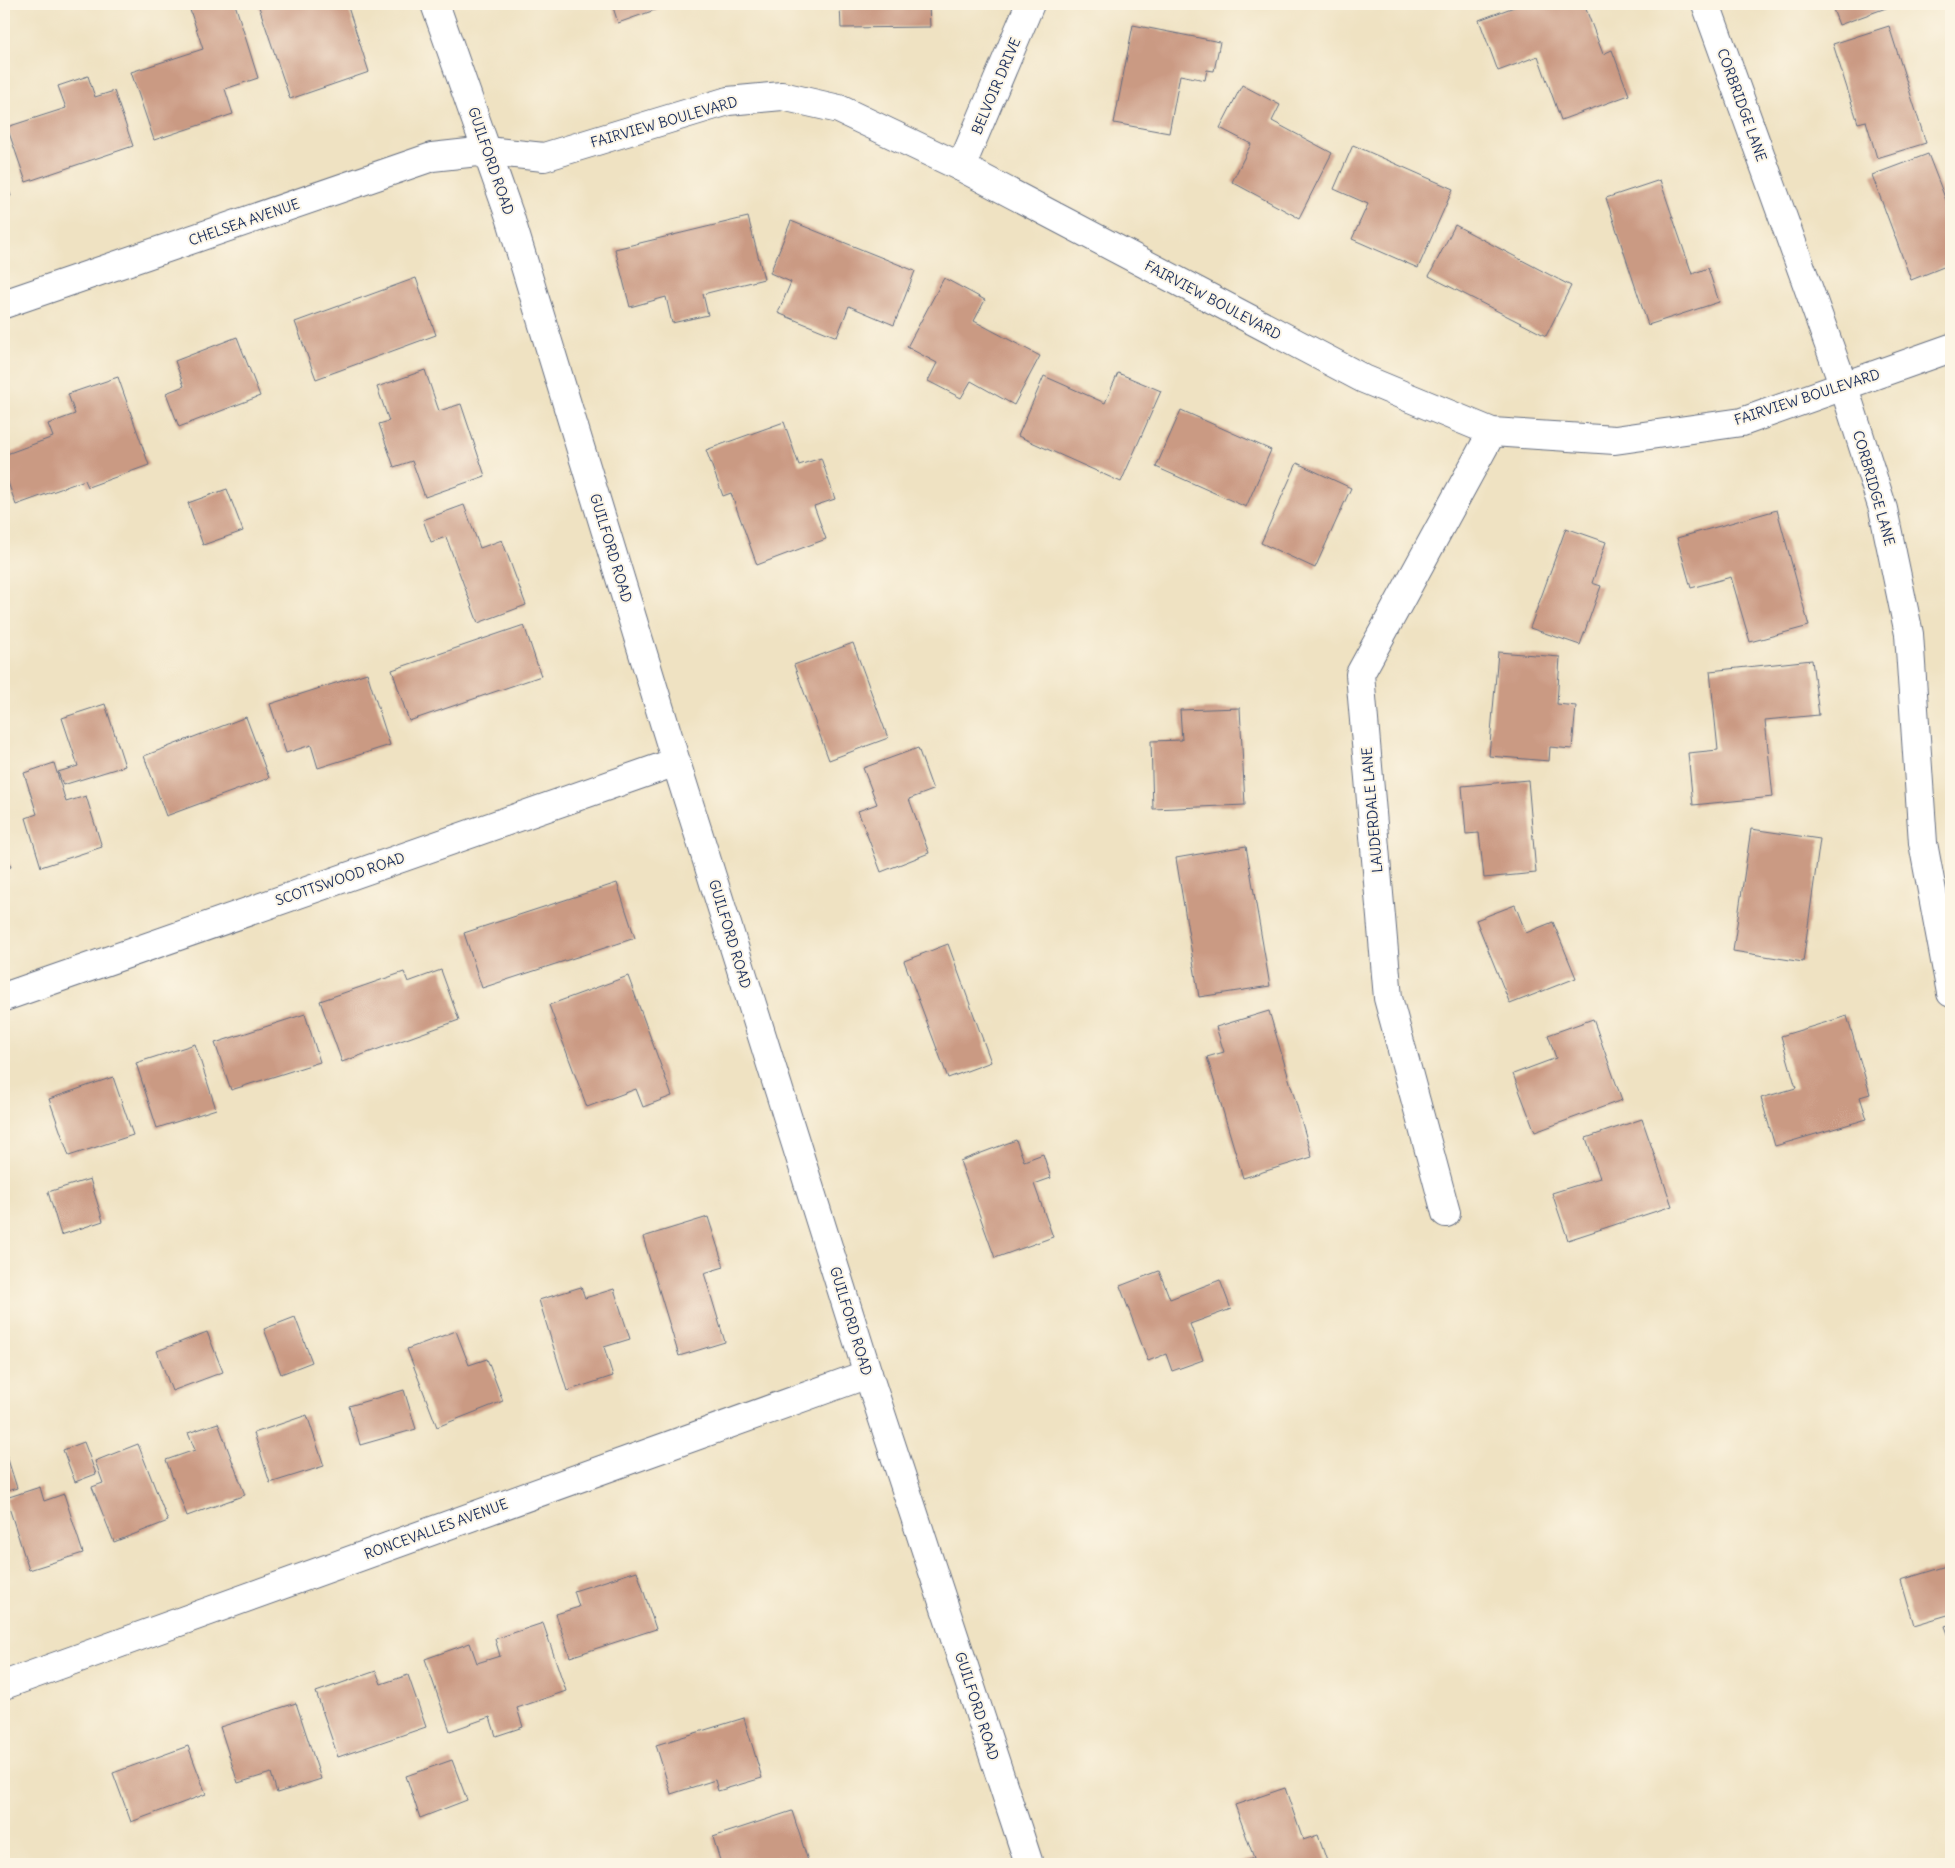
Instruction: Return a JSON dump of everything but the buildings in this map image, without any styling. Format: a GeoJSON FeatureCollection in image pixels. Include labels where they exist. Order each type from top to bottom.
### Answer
{"type":"FeatureCollection","features":[{"type":"Feature","properties":{"kind":"street","name":"GUILFORD ROAD"},"geometry":{"type":"LineString","coordinates":[[435,4],[510,217],[676,762],[868,1374],[1029,1864]]}},
{"type":"Feature","properties":{"kind":"street","name":"BELVOIR DRIVE"},"geometry":{"type":"LineString","coordinates":[[961,168],[1030,4]]}},
{"type":"Feature","properties":{"kind":"street","name":"CORBRIDGE LANE"},"geometry":{"type":"LineString","coordinates":[[1706,4],[1844,387],[1883,509],[1909,634],[1923,843],[1951,993]]}},
{"type":"Feature","properties":{"kind":"street","name":"FAIRVIEW BOULEVARD"},"geometry":{"type":"LineString","coordinates":[[487,151],[544,157],[728,100],[782,96],[839,109],[961,168],[1364,379],[1492,432],[1615,440],[1742,422],[1951,348]]}},
{"type":"Feature","properties":{"kind":"street","name":"CHELSEA AVENUE"},"geometry":{"type":"LineString","coordinates":[[4,304],[432,157],[487,151]]}},
{"type":"Feature","properties":{"kind":"street","name":"LAUDERDALE LANE"},"geometry":{"type":"LineString","coordinates":[[1446,1213],[1388,998],[1360,674],[1492,432]]}},
{"type":"Feature","properties":{"kind":"street","name":"SCOTTSWOOD ROAD"},"geometry":{"type":"LineString","coordinates":[[4,997],[676,762]]}},
{"type":"Feature","properties":{"kind":"street","name":"RONCEVALLES AVENUE"},"geometry":{"type":"LineString","coordinates":[[4,1685],[868,1374]]}}]}
